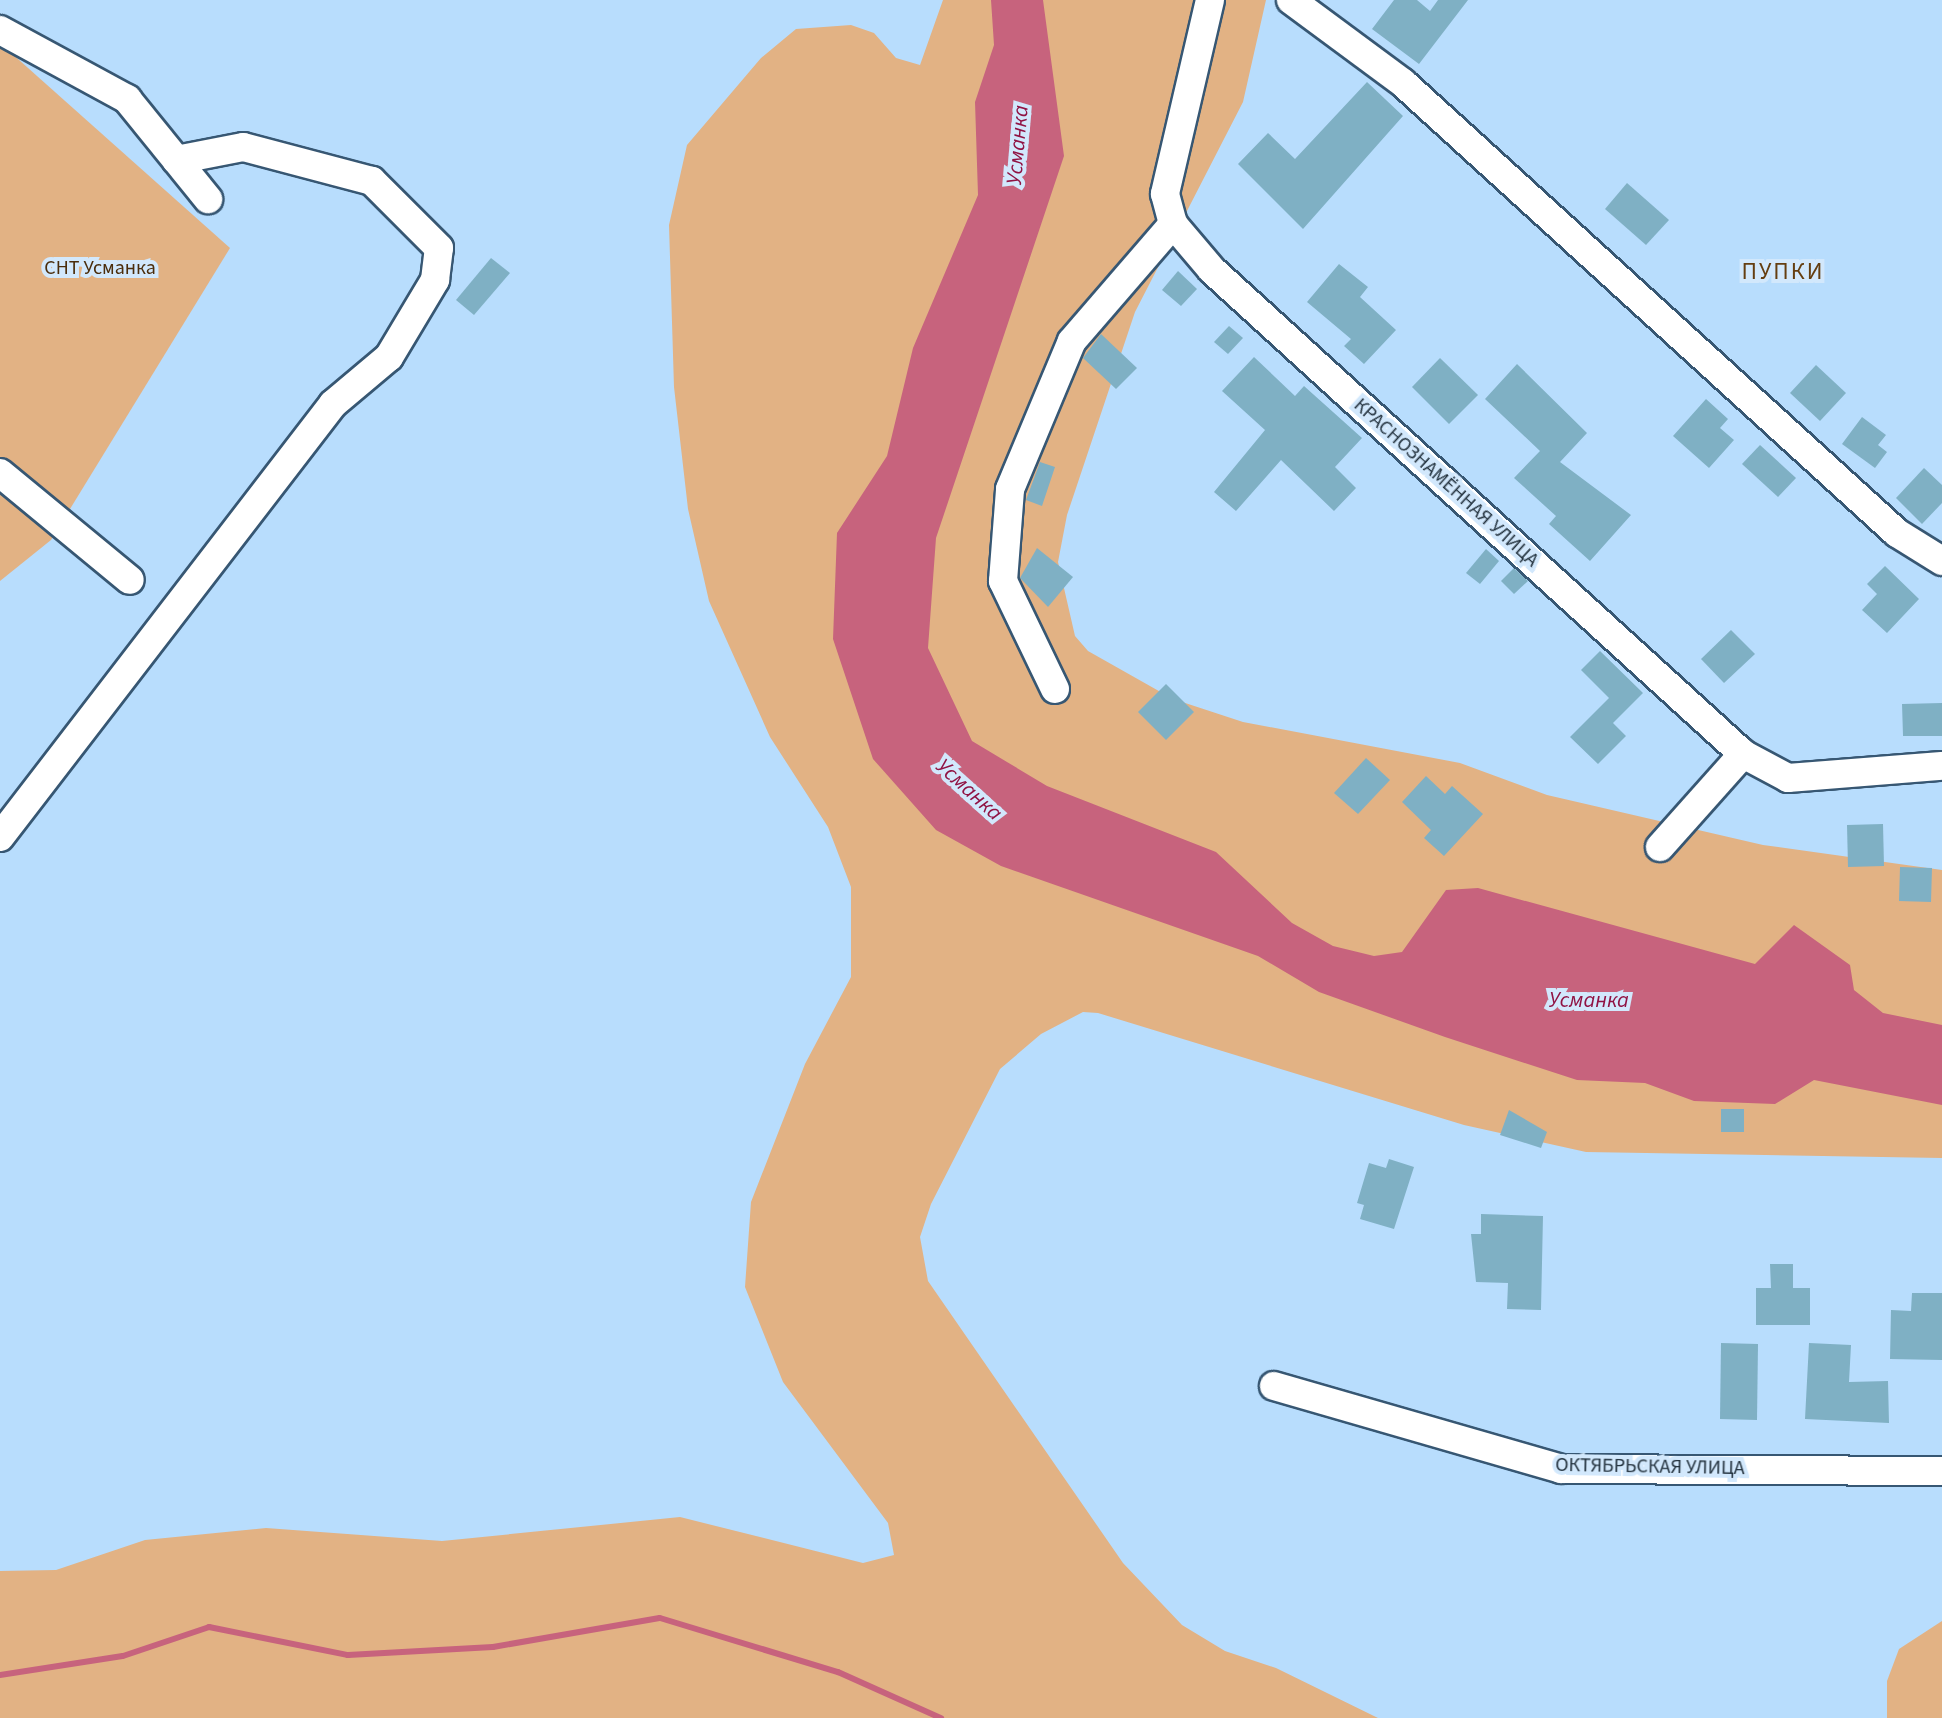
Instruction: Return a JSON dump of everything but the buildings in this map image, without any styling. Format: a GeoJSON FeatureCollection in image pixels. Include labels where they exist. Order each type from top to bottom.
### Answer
{"type":"FeatureCollection","features":[{"type":"Feature","properties":{"kind":"street"},"geometry":{"type":"LineString","coordinates":[[1055,689],[1003,581],[1010,489],[1072,341],[1173,224],[1165,194],[1210,0]]}},
{"type":"Feature","properties":{"kind":"street"},"geometry":{"type":"LineString","coordinates":[[1291,0],[1403,83],[1897,533],[1942,561]]}},
{"type":"Feature","properties":{"kind":"street"},"geometry":{"type":"LineString","coordinates":[[0,30],[127,99],[208,199]]}},
{"type":"Feature","properties":{"kind":"street"},"geometry":{"type":"LineString","coordinates":[[0,837],[333,404],[389,357],[435,280],[439,248],[372,181],[243,147],[176,160]]}},
{"type":"Feature","properties":{"kind":"street","name":"КРАСНОЗНАМЁННАЯ УЛИЦА"},"geometry":{"type":"LineString","coordinates":[[1173,224],[1212,270],[1743,754],[1788,778],[1942,766]]}},
{"type":"Feature","properties":{"kind":"street"},"geometry":{"type":"LineString","coordinates":[[0,473],[130,580]]}},
{"type":"Feature","properties":{"kind":"street"},"geometry":{"type":"LineString","coordinates":[[1660,847],[1743,754]]}},
{"type":"Feature","properties":{"kind":"street","name":"ОКТЯБРЬСКАЯ УЛИЦА"},"geometry":{"type":"LineString","coordinates":[[1274,1386],[1561,1469],[1942,1471]]}},
{"type":"Feature","properties":{"kind":"green space"},"geometry":{"type":"Polygon","coordinates":[[[943,0],[1266,0],[1243,102],[1135,312],[1067,515],[1058,562],[1075,636],[1088,651],[1173,699],[1243,722],[1460,763],[1547,795],[1763,845],[1942,870],[1942,1158],[1586,1152],[1464,1125],[1098,1013],[1083,1012],[1041,1034],[1000,1069],[931,1204],[920,1237],[928,1281],[1123,1563],[1182,1625],[1225,1651],[1276,1668],[1378,1718],[0,1718],[0,1571],[56,1570],[145,1540],[266,1528],[442,1541],[680,1517],[863,1563],[894,1555],[888,1523],[783,1382],[745,1287],[751,1202],[805,1064],[851,977],[851,887],[828,827],[770,737],[709,601],[688,509],[674,387],[669,225],[687,145],[761,58],[796,29],[851,25],[874,33],[896,58],[920,65],[943,0]]]}},
{"type":"Feature","properties":{"kind":"green space","name":"СНТ Усманка"},"geometry":{"type":"Polygon","coordinates":[[[0,43],[230,248],[51,540],[0,581],[0,43]]]}},
{"type":"Feature","properties":{"kind":"green space"},"geometry":{"type":"Polygon","coordinates":[[[1942,1621],[1942,1718],[1887,1718],[1887,1681],[1899,1649],[1942,1621]]]}},
{"type":"Feature","properties":{"kind":"water","name":"Усманка"},"geometry":{"type":"Polygon","coordinates":[[[991,0],[1043,0],[1064,156],[936,538],[928,648],[972,741],[1047,786],[1216,852],[1292,923],[1333,946],[1374,956],[1402,952],[1446,890],[1478,888],[1755,964],[1794,925],[1850,965],[1854,990],[1883,1013],[1942,1025],[1942,1105],[1814,1080],[1775,1104],[1694,1101],[1645,1083],[1577,1080],[1319,992],[1258,956],[1001,866],[936,830],[873,759],[833,639],[837,533],[887,456],[913,348],[978,195],[975,102],[994,45],[991,0]]]}},
{"type":"Feature","properties":{"kind":"waterway"},"geometry":{"type":"LineString","coordinates":[[0,1675],[123,1656],[209,1627],[348,1655],[493,1647],[660,1618],[838,1672],[941,1718]]}},
{"type":"Feature","properties":{"kind":"district","name":"ПУПКИ"},"geometry":{"type":"Point","coordinates":[1783,272]}}]}
